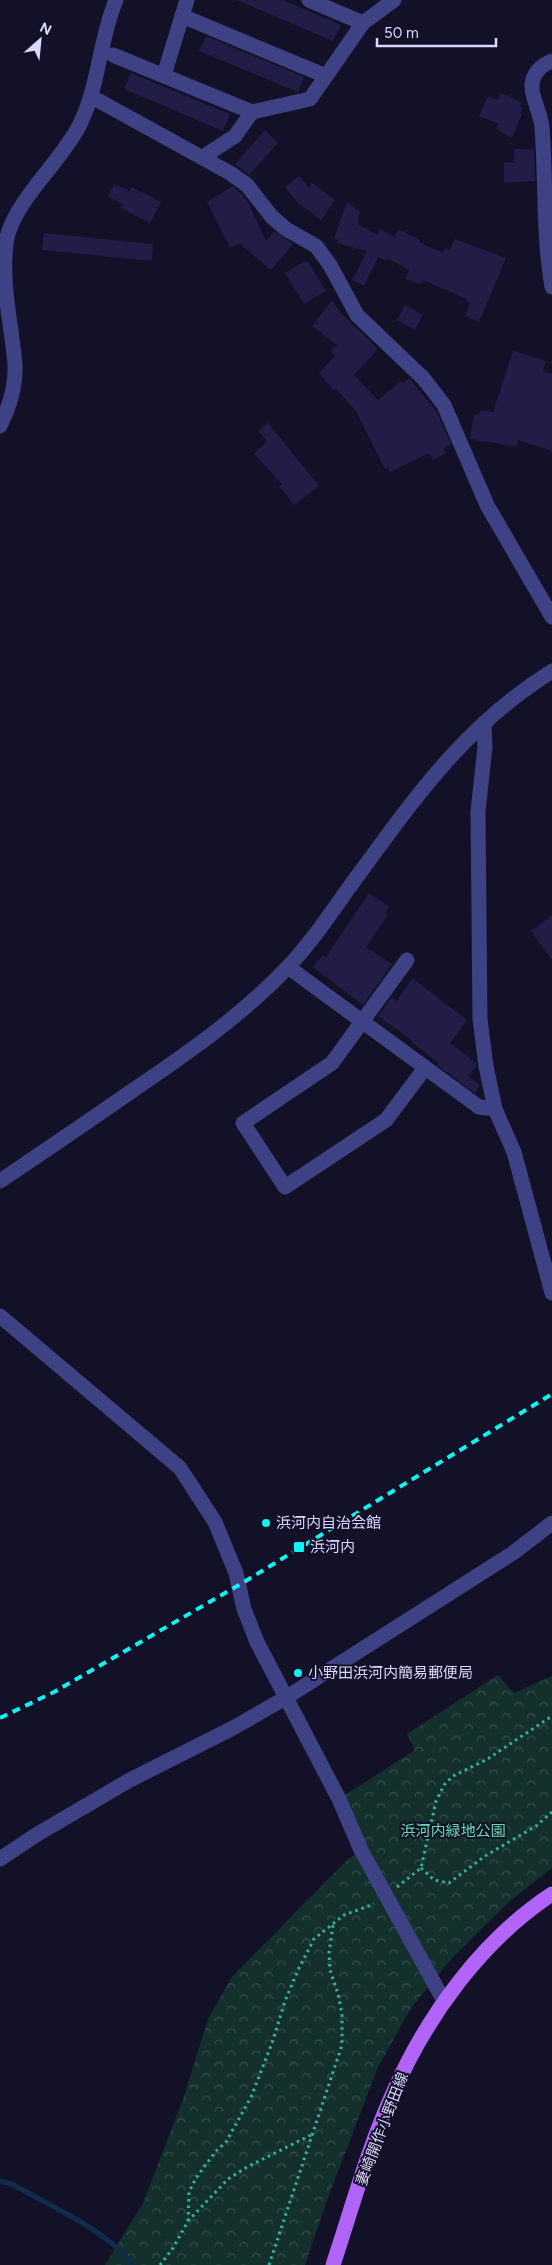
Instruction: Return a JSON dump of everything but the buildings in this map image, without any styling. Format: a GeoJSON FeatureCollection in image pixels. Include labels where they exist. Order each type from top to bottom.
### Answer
{"type":"FeatureCollection","features":[{"type":"Feature","properties":{"kind":"main road","name":"妻崎開作小野田線"},"geometry":{"type":"LineString","coordinates":[[333,2265],[392,2093],[415,2048],[444,2001],[493,1944],[517,1921],[552,1894]]}},
{"type":"Feature","properties":{"kind":"street"},"geometry":{"type":"LineString","coordinates":[[0,426],[7,413],[15,365],[2,290],[1,264],[7,235],[31,193],[78,128],[92,97],[101,45],[116,0]]}},
{"type":"Feature","properties":{"kind":"street"},"geometry":{"type":"LineString","coordinates":[[164,75],[187,0]]}},
{"type":"Feature","properties":{"kind":"street"},"geometry":{"type":"LineString","coordinates":[[309,0],[363,23]]}},
{"type":"Feature","properties":{"kind":"street"},"geometry":{"type":"LineString","coordinates":[[113,55],[252,112],[310,98],[363,23],[394,0]]}},
{"type":"Feature","properties":{"kind":"street"},"geometry":{"type":"LineString","coordinates":[[182,16],[326,76]]}},
{"type":"Feature","properties":{"kind":"street"},"geometry":{"type":"LineString","coordinates":[[552,61],[537,72],[532,86],[541,114],[546,182],[546,255],[552,287]]}},
{"type":"Feature","properties":{"kind":"street"},"geometry":{"type":"LineString","coordinates":[[92,97],[203,157],[247,185],[272,217],[286,229],[316,246],[330,265],[357,315],[429,385],[444,406],[487,505],[552,617]]}},
{"type":"Feature","properties":{"kind":"street"},"geometry":{"type":"LineString","coordinates":[[203,157],[235,136],[252,112]]}},
{"type":"Feature","properties":{"kind":"street"},"geometry":{"type":"LineString","coordinates":[[0,1181],[193,1049],[257,998],[288,967],[309,942],[419,792],[450,755],[523,689],[552,671]]}},
{"type":"Feature","properties":{"kind":"street"},"geometry":{"type":"LineString","coordinates":[[484,723],[485,748],[478,811],[480,1019],[486,1066],[495,1109],[514,1152],[552,1293]]}},
{"type":"Feature","properties":{"kind":"street"},"geometry":{"type":"LineString","coordinates":[[407,960],[332,1063],[243,1123],[285,1187],[386,1120],[425,1068]]}},
{"type":"Feature","properties":{"kind":"street"},"geometry":{"type":"LineString","coordinates":[[288,967],[479,1108],[495,1109]]}},
{"type":"Feature","properties":{"kind":"street"},"geometry":{"type":"LineString","coordinates":[[0,1316],[180,1468],[215,1522],[236,1573],[244,1609],[257,1642],[287,1697],[338,1799],[361,1850],[444,2001]]}},
{"type":"Feature","properties":{"kind":"street"},"geometry":{"type":"LineString","coordinates":[[0,1860],[36,1835],[128,1781],[233,1728],[287,1697],[513,1553],[552,1523]]}},
{"type":"Feature","properties":{"kind":"path"},"geometry":{"type":"LineString","coordinates":[[188,2221],[189,2192],[196,2178],[216,2151],[226,2142],[251,2097],[291,1986],[314,1939],[344,1915],[375,1903],[386,1896],[421,1868],[436,1801],[444,1785],[453,1776],[486,1760],[552,1716]]}},
{"type":"Feature","properties":{"kind":"path"},"geometry":{"type":"LineString","coordinates":[[421,1868],[434,1880],[449,1884],[485,1856],[536,1826],[552,1812]]}},
{"type":"Feature","properties":{"kind":"path"},"geometry":{"type":"LineString","coordinates":[[269,2265],[286,2207],[342,2045],[342,2014],[330,1970],[329,1953],[333,1924]]}},
{"type":"Feature","properties":{"kind":"path"},"geometry":{"type":"LineString","coordinates":[[160,2265],[174,2248],[188,2221],[228,2179],[247,2167],[312,2135]]}},
{"type":"Feature","properties":{"kind":"green space","name":"浜河内緑地公園"},"geometry":{"type":"Polygon","coordinates":[[[498,1675],[514,1693],[552,1676],[552,1868],[509,1902],[453,1957],[411,2008],[378,2067],[328,2198],[305,2265],[105,2265],[143,2203],[183,2099],[208,2019],[232,1977],[347,1860],[361,1850],[339,1799],[415,1750],[407,1734],[498,1675]]]}},
{"type":"Feature","properties":{"kind":"waterway"},"geometry":{"type":"LineString","coordinates":[[0,2181],[12,2184],[93,2230],[122,2252],[133,2265]]}},
{"type":"Feature","properties":{"kind":"railway"},"geometry":{"type":"LineString","coordinates":[[0,1718],[54,1692],[239,1585],[552,1394]]}},
{"type":"Feature","properties":{"kind":"place","name":"浜河内自治会館"},"geometry":{"type":"Point","coordinates":[266,1523]}},
{"type":"Feature","properties":{"kind":"place","name":"浜河内"},"geometry":{"type":"Point","coordinates":[299,1547]}},
{"type":"Feature","properties":{"kind":"place","name":"小野田浜河内簡易郵便局"},"geometry":{"type":"Point","coordinates":[298,1673]}}]}
